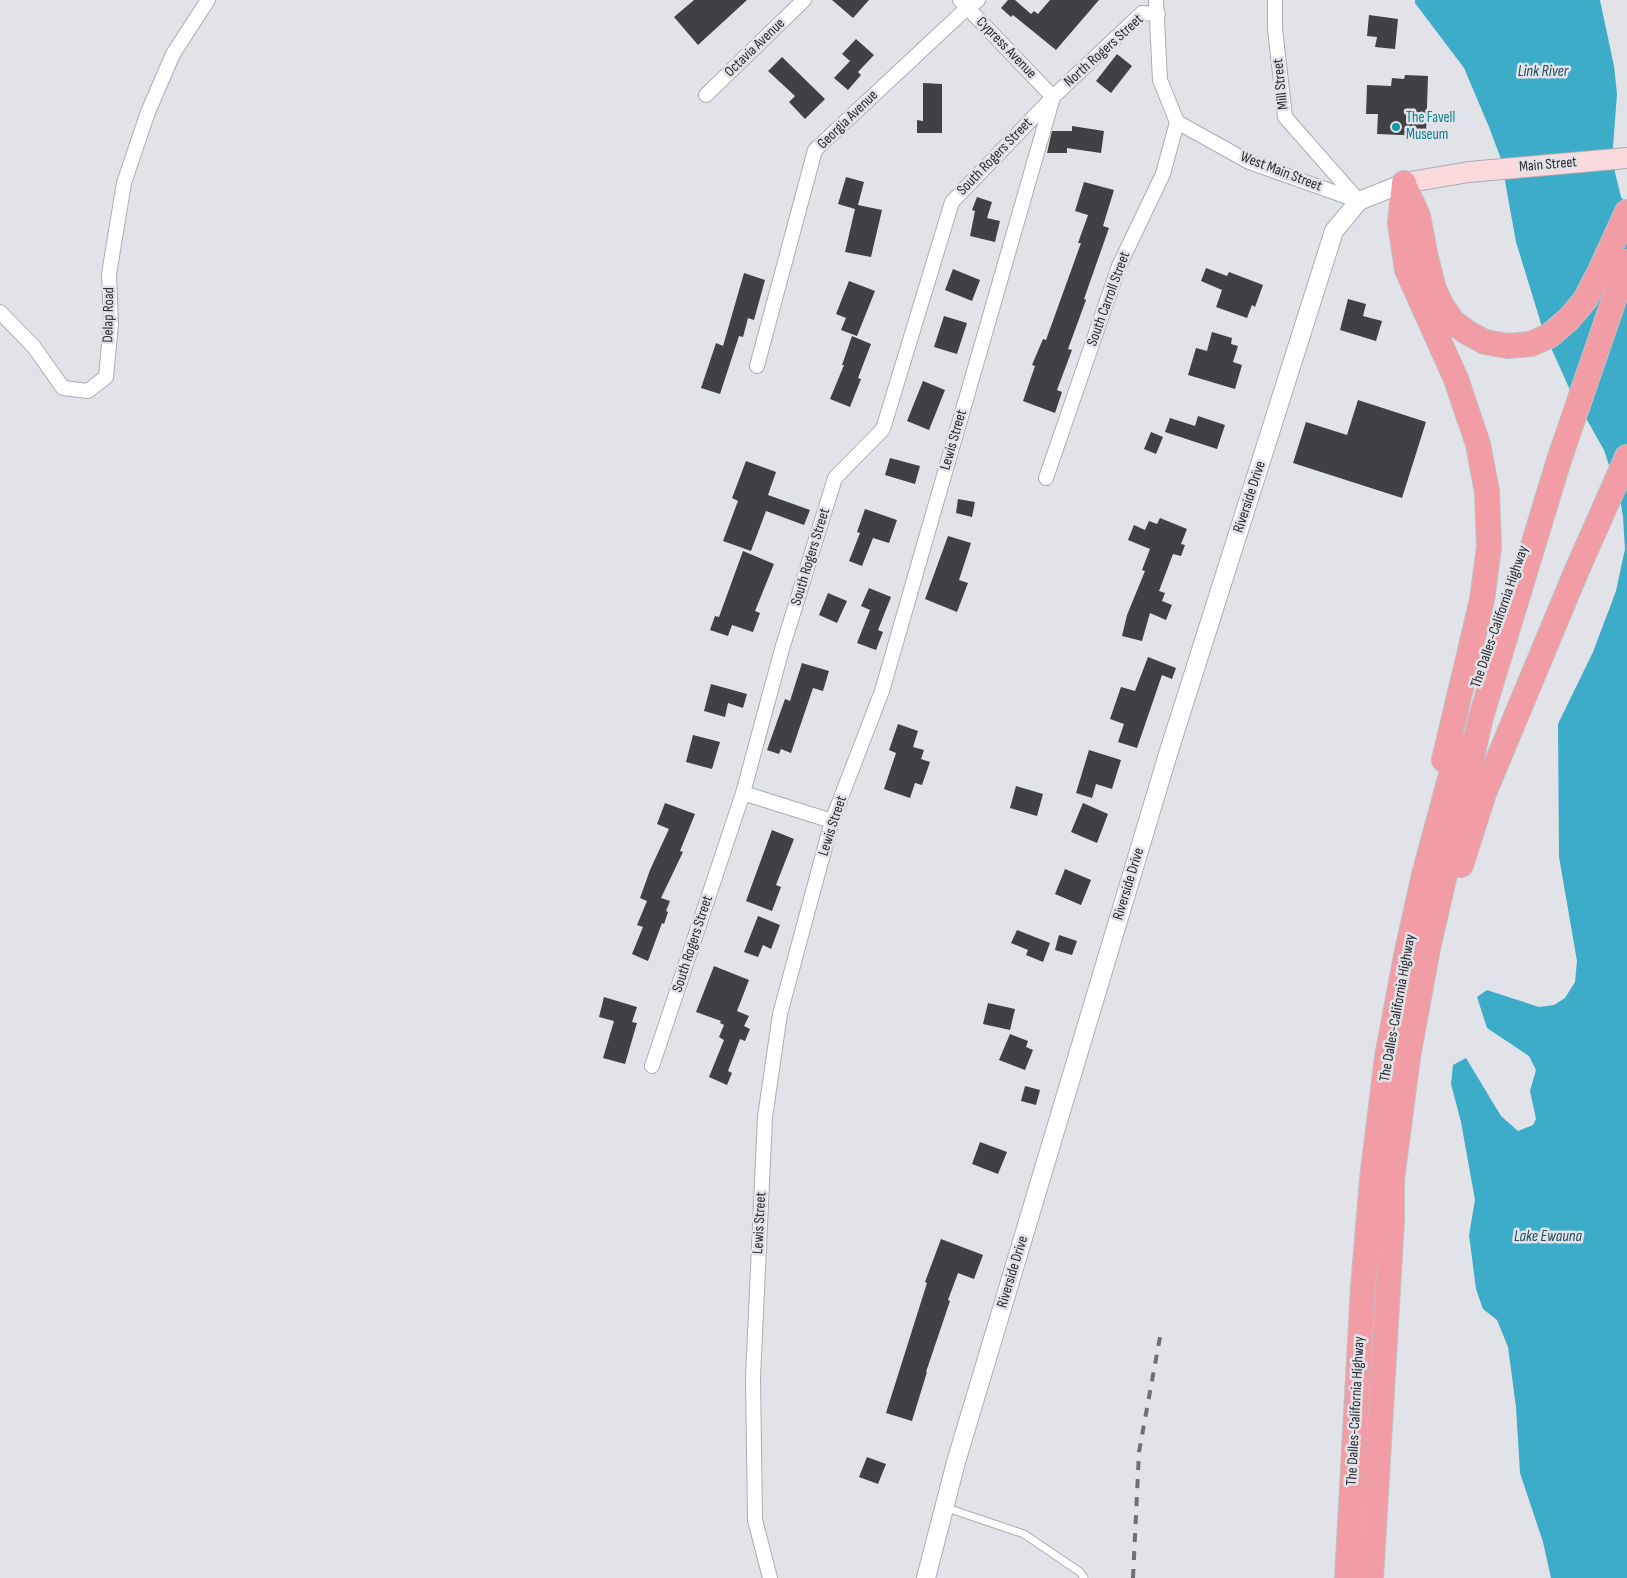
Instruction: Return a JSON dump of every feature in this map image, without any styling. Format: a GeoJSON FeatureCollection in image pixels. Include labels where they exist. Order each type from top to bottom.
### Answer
{"type":"FeatureCollection","features":[{"type":"Feature","properties":{"kind":"highway"},"geometry":{"type":"LineString","coordinates":[[1404,183],[1418,216],[1434,289],[1442,306],[1453,322],[1468,333],[1485,342],[1508,346],[1531,344],[1549,336],[1569,319],[1585,300],[1627,212]]}},
{"type":"Feature","properties":{"kind":"highway"},"geometry":{"type":"LineString","coordinates":[[1404,183],[1400,223],[1407,270],[1456,379],[1478,444],[1487,492],[1489,547],[1482,600],[1436,791],[1424,875]]}},
{"type":"Feature","properties":{"kind":"highway","name":"The Dalles-California Highway"},"geometry":{"type":"LineString","coordinates":[[1371,1578],[1392,1220],[1392,1178],[1408,1056],[1432,930],[1481,717],[1559,460],[1627,262]]}},
{"type":"Feature","properties":{"kind":"highway"},"geometry":{"type":"LineString","coordinates":[[1392,1220],[1402,1181],[1416,1059],[1438,951],[1464,855],[1484,793],[1577,570],[1627,457]]}},
{"type":"Feature","properties":{"kind":"highway","name":"The Dalles-California Highway"},"geometry":{"type":"LineString","coordinates":[[1347,1578],[1363,1287],[1372,1179],[1388,1056],[1407,951],[1424,875],[1466,716],[1522,553],[1559,460]]}},
{"type":"Feature","properties":{"kind":"main road","name":"Main Street"},"geometry":{"type":"LineString","coordinates":[[1404,183],[1469,172],[1627,158]]}},
{"type":"Feature","properties":{"kind":"street","name":"Delap Road"},"geometry":{"type":"LineString","coordinates":[[0,312],[34,347],[63,388],[88,391],[106,376],[111,323],[109,274],[124,183],[148,112],[173,54],[208,0]]}},
{"type":"Feature","properties":{"kind":"street","name":"Octavia Avenue"},"geometry":{"type":"LineString","coordinates":[[706,95],[804,0]]}},
{"type":"Feature","properties":{"kind":"street","name":"Mill Street"},"geometry":{"type":"LineString","coordinates":[[1275,0],[1275,29],[1285,117],[1359,201]]}},
{"type":"Feature","properties":{"kind":"street","name":"Cypress Avenue"},"geometry":{"type":"LineString","coordinates":[[968,3],[1053,97]]}},
{"type":"Feature","properties":{"kind":"street","name":"Georgia Avenue"},"geometry":{"type":"LineString","coordinates":[[757,366],[815,150],[968,3]]}},
{"type":"Feature","properties":{"kind":"street"},"geometry":{"type":"LineString","coordinates":[[1157,7],[1160,80],[1177,122]]}},
{"type":"Feature","properties":{"kind":"street","name":"North Rogers Street"},"geometry":{"type":"LineString","coordinates":[[1053,97],[1142,13],[1157,7]]}},
{"type":"Feature","properties":{"kind":"street","name":"South Rogers Street"},"geometry":{"type":"LineString","coordinates":[[652,1066],[743,794],[782,649],[835,478],[883,429],[952,202],[1053,97]]}},
{"type":"Feature","properties":{"kind":"street","name":"Lewis Street"},"geometry":{"type":"LineString","coordinates":[[770,1578],[756,1520],[753,1377],[765,1117],[780,1014],[832,820],[882,691],[1053,97]]}},
{"type":"Feature","properties":{"kind":"street","name":"West Main Street"},"geometry":{"type":"LineString","coordinates":[[1177,122],[1248,162],[1359,201]]}},
{"type":"Feature","properties":{"kind":"street","name":"South Carroll Street"},"geometry":{"type":"LineString","coordinates":[[1046,478],[1118,266],[1163,174],[1177,122]]}},
{"type":"Feature","properties":{"kind":"street"},"geometry":{"type":"LineString","coordinates":[[1359,201],[1404,183]]}},
{"type":"Feature","properties":{"kind":"street","name":"Riverside Drive"},"geometry":{"type":"LineString","coordinates":[[926,1578],[956,1462],[1180,716],[1334,231],[1359,201]]}},
{"type":"Feature","properties":{"kind":"street"},"geometry":{"type":"LineString","coordinates":[[743,794],[832,820]]}},
{"type":"Feature","properties":{"kind":"lane"},"geometry":{"type":"LineString","coordinates":[[944,1507],[1024,1534],[1080,1572],[1084,1578]]}},
{"type":"Feature","properties":{"kind":"water","name":"Lake Ewauna"},"geometry":{"type":"Polygon","coordinates":[[[1415,0],[1600,0],[1614,66],[1617,94],[1612,160],[1621,197],[1627,204],[1627,1578],[1551,1578],[1543,1542],[1520,1473],[1516,1407],[1508,1347],[1497,1320],[1483,1309],[1476,1289],[1469,1235],[1475,1200],[1461,1122],[1451,1084],[1453,1065],[1466,1058],[1501,1116],[1518,1131],[1533,1125],[1536,1119],[1530,1091],[1536,1070],[1529,1056],[1487,1028],[1477,997],[1487,990],[1539,1007],[1554,1005],[1565,998],[1575,982],[1577,961],[1559,857],[1558,724],[1593,652],[1616,591],[1625,549],[1623,517],[1620,499],[1604,450],[1570,390],[1543,330],[1516,242],[1501,159],[1489,127],[1464,68],[1415,3],[1415,0]]]}},
{"type":"Feature","properties":{"kind":"building"},"geometry":{"type":"Polygon","coordinates":[[[694,0],[747,0],[698,45],[674,17],[694,0]]]}},
{"type":"Feature","properties":{"kind":"building"},"geometry":{"type":"Polygon","coordinates":[[[832,0],[869,0],[853,18],[832,0]]]}},
{"type":"Feature","properties":{"kind":"building"},"geometry":{"type":"Polygon","coordinates":[[[1008,0],[1015,0],[1031,14],[1034,11],[1038,14],[1050,0],[1099,0],[1056,50],[1013,15],[1011,17],[1001,8],[1008,0]]]}},
{"type":"Feature","properties":{"kind":"building"},"geometry":{"type":"Polygon","coordinates":[[[1369,15],[1398,19],[1395,49],[1375,47],[1377,37],[1367,36],[1369,15]]]}},
{"type":"Feature","properties":{"kind":"building"},"geometry":{"type":"Polygon","coordinates":[[[856,39],[874,55],[858,72],[861,75],[848,90],[834,78],[850,61],[842,54],[856,39]]]}},
{"type":"Feature","properties":{"kind":"building"},"geometry":{"type":"Polygon","coordinates":[[[1117,54],[1132,66],[1111,93],[1096,81],[1117,54]]]}},
{"type":"Feature","properties":{"kind":"building"},"geometry":{"type":"Polygon","coordinates":[[[782,57],[825,99],[805,119],[789,102],[795,96],[768,71],[782,57]]]}},
{"type":"Feature","properties":{"kind":"building"},"geometry":{"type":"Polygon","coordinates":[[[1405,75],[1428,76],[1426,136],[1377,134],[1378,114],[1366,114],[1367,85],[1391,86],[1392,78],[1404,79],[1405,75]]]}},
{"type":"Feature","properties":{"kind":"building"},"geometry":{"type":"Polygon","coordinates":[[[923,83],[942,84],[942,133],[917,133],[917,120],[923,121],[923,83]]]}},
{"type":"Feature","properties":{"kind":"building"},"geometry":{"type":"Polygon","coordinates":[[[1072,126],[1104,131],[1101,153],[1067,148],[1067,153],[1047,153],[1052,131],[1072,131],[1072,126]]]}},
{"type":"Feature","properties":{"kind":"building"},"geometry":{"type":"Polygon","coordinates":[[[846,177],[864,182],[858,205],[882,210],[871,257],[845,252],[855,209],[838,204],[846,177]]]}},
{"type":"Feature","properties":{"kind":"building"},"geometry":{"type":"Polygon","coordinates":[[[1084,182],[1114,190],[1103,226],[1109,228],[1068,349],[1072,350],[1057,390],[1062,392],[1055,413],[1023,401],[1035,366],[1032,365],[1043,339],[1046,340],[1081,243],[1078,243],[1088,215],[1075,211],[1084,182]]]}},
{"type":"Feature","properties":{"kind":"building"},"geometry":{"type":"Polygon","coordinates":[[[977,197],[992,202],[987,218],[1000,221],[995,242],[970,236],[975,211],[972,210],[977,197]]]}},
{"type":"Feature","properties":{"kind":"building"},"geometry":{"type":"Polygon","coordinates":[[[1206,268],[1227,276],[1229,272],[1263,285],[1255,307],[1252,305],[1247,318],[1216,307],[1222,290],[1201,281],[1206,268]]]}},
{"type":"Feature","properties":{"kind":"building"},"geometry":{"type":"Polygon","coordinates":[[[953,269],[980,280],[972,301],[945,290],[953,269]]]}},
{"type":"Feature","properties":{"kind":"building"},"geometry":{"type":"Polygon","coordinates":[[[744,273],[765,280],[754,320],[748,318],[743,337],[739,336],[720,394],[701,388],[716,343],[723,346],[744,273]]]}},
{"type":"Feature","properties":{"kind":"building"},"geometry":{"type":"Polygon","coordinates":[[[849,281],[875,291],[857,336],[841,330],[846,318],[836,314],[849,281]]]}},
{"type":"Feature","properties":{"kind":"building"},"geometry":{"type":"Polygon","coordinates":[[[1348,299],[1366,304],[1363,316],[1382,321],[1376,341],[1340,330],[1348,299]]]}},
{"type":"Feature","properties":{"kind":"building"},"geometry":{"type":"Polygon","coordinates":[[[944,316],[967,323],[957,354],[934,347],[944,316]]]}},
{"type":"Feature","properties":{"kind":"building"},"geometry":{"type":"Polygon","coordinates":[[[1212,332],[1232,338],[1231,344],[1238,346],[1233,362],[1242,365],[1235,389],[1188,375],[1196,348],[1207,351],[1212,332]]]}},
{"type":"Feature","properties":{"kind":"building"},"geometry":{"type":"Polygon","coordinates":[[[852,336],[871,344],[858,378],[861,379],[850,407],[830,399],[844,365],[842,365],[852,336]]]}},
{"type":"Feature","properties":{"kind":"building"},"geometry":{"type":"Polygon","coordinates":[[[923,381],[945,390],[929,430],[907,421],[923,381]]]}},
{"type":"Feature","properties":{"kind":"building"},"geometry":{"type":"Polygon","coordinates":[[[1358,400],[1426,422],[1402,498],[1293,463],[1306,422],[1347,435],[1358,400]]]}},
{"type":"Feature","properties":{"kind":"building"},"geometry":{"type":"Polygon","coordinates":[[[1198,416],[1225,425],[1217,449],[1165,432],[1170,418],[1195,426],[1198,416]]]}},
{"type":"Feature","properties":{"kind":"building"},"geometry":{"type":"Polygon","coordinates":[[[1151,432],[1163,437],[1156,454],[1144,449],[1151,432]]]}},
{"type":"Feature","properties":{"kind":"building"},"geometry":{"type":"Polygon","coordinates":[[[890,458],[920,466],[915,484],[885,475],[890,458]]]}},
{"type":"Feature","properties":{"kind":"building"},"geometry":{"type":"Polygon","coordinates":[[[746,461],[776,472],[768,495],[810,510],[804,525],[766,511],[751,551],[723,541],[738,501],[732,498],[746,461]]]}},
{"type":"Feature","properties":{"kind":"building"},"geometry":{"type":"Polygon","coordinates":[[[958,499],[975,502],[972,517],[956,513],[958,499]]]}},
{"type":"Feature","properties":{"kind":"building"},"geometry":{"type":"Polygon","coordinates":[[[865,509],[897,520],[889,543],[873,538],[862,566],[849,561],[860,533],[857,532],[865,509]]]}},
{"type":"Feature","properties":{"kind":"building"},"geometry":{"type":"Polygon","coordinates":[[[1160,518],[1187,529],[1181,544],[1185,545],[1181,556],[1173,554],[1159,591],[1165,593],[1162,601],[1172,605],[1166,620],[1150,613],[1142,641],[1122,636],[1127,615],[1145,571],[1142,570],[1150,549],[1128,540],[1134,525],[1145,530],[1149,521],[1157,524],[1160,518]]]}},
{"type":"Feature","properties":{"kind":"building"},"geometry":{"type":"Polygon","coordinates":[[[948,536],[971,543],[959,580],[968,583],[957,612],[925,599],[948,536]]]}},
{"type":"Feature","properties":{"kind":"building"},"geometry":{"type":"Polygon","coordinates":[[[743,551],[774,564],[755,611],[760,613],[753,632],[732,625],[728,636],[710,630],[715,616],[719,617],[743,551]]]}},
{"type":"Feature","properties":{"kind":"building"},"geometry":{"type":"Polygon","coordinates":[[[869,588],[891,597],[878,630],[883,632],[876,650],[857,643],[870,610],[861,606],[869,588]]]}},
{"type":"Feature","properties":{"kind":"building"},"geometry":{"type":"Polygon","coordinates":[[[828,593],[847,601],[837,623],[819,615],[828,593]]]}},
{"type":"Feature","properties":{"kind":"building"},"geometry":{"type":"Polygon","coordinates":[[[1148,657],[1176,668],[1172,679],[1162,675],[1137,748],[1118,742],[1124,724],[1110,719],[1121,687],[1135,691],[1148,657]]]}},
{"type":"Feature","properties":{"kind":"building"},"geometry":{"type":"Polygon","coordinates":[[[802,663],[829,671],[823,691],[813,688],[791,753],[781,749],[779,754],[767,750],[785,699],[790,701],[802,663]]]}},
{"type":"Feature","properties":{"kind":"building"},"geometry":{"type":"Polygon","coordinates":[[[711,684],[747,694],[743,708],[728,703],[725,717],[704,711],[711,684]]]}},
{"type":"Feature","properties":{"kind":"building"},"geometry":{"type":"Polygon","coordinates":[[[898,724],[918,731],[913,747],[924,750],[921,759],[930,762],[922,785],[915,783],[910,798],[884,789],[896,753],[889,750],[898,724]]]}},
{"type":"Feature","properties":{"kind":"building"},"geometry":{"type":"Polygon","coordinates":[[[693,735],[720,742],[712,769],[686,762],[693,735]]]}},
{"type":"Feature","properties":{"kind":"building"},"geometry":{"type":"Polygon","coordinates":[[[1089,750],[1121,760],[1112,789],[1096,784],[1092,798],[1076,793],[1089,750]]]}},
{"type":"Feature","properties":{"kind":"building"},"geometry":{"type":"Polygon","coordinates":[[[1016,786],[1043,794],[1037,816],[1010,808],[1016,786]]]}},
{"type":"Feature","properties":{"kind":"building"},"geometry":{"type":"Polygon","coordinates":[[[665,803],[695,814],[680,851],[683,852],[661,898],[670,901],[666,911],[668,912],[648,961],[632,954],[643,927],[637,925],[647,901],[640,898],[650,870],[669,829],[657,824],[665,803]]]}},
{"type":"Feature","properties":{"kind":"building"},"geometry":{"type":"Polygon","coordinates":[[[1083,803],[1108,814],[1097,843],[1071,832],[1083,803]]]}},
{"type":"Feature","properties":{"kind":"building"},"geometry":{"type":"Polygon","coordinates":[[[772,830],[794,839],[776,885],[781,887],[772,911],[746,901],[772,830]]]}},
{"type":"Feature","properties":{"kind":"building"},"geometry":{"type":"Polygon","coordinates":[[[1065,869],[1091,880],[1081,905],[1055,894],[1065,869]]]}},
{"type":"Feature","properties":{"kind":"building"},"geometry":{"type":"Polygon","coordinates":[[[758,916],[780,925],[771,949],[763,945],[758,957],[744,952],[758,916]]]}},
{"type":"Feature","properties":{"kind":"building"},"geometry":{"type":"Polygon","coordinates":[[[1017,930],[1050,943],[1043,962],[1026,955],[1028,950],[1011,943],[1017,930]]]}},
{"type":"Feature","properties":{"kind":"building"},"geometry":{"type":"Polygon","coordinates":[[[1059,935],[1077,941],[1072,955],[1055,950],[1059,935]]]}},
{"type":"Feature","properties":{"kind":"building"},"geometry":{"type":"Polygon","coordinates":[[[714,966],[749,980],[737,1011],[749,1016],[744,1026],[750,1029],[745,1041],[740,1039],[728,1071],[732,1073],[727,1085],[709,1077],[724,1040],[719,1037],[724,1025],[720,1023],[721,1021],[696,1012],[714,966]]]}},
{"type":"Feature","properties":{"kind":"building"},"geometry":{"type":"Polygon","coordinates":[[[604,997],[637,1007],[632,1022],[637,1023],[625,1064],[603,1058],[614,1021],[599,1017],[604,997]]]}},
{"type":"Feature","properties":{"kind":"building"},"geometry":{"type":"Polygon","coordinates":[[[988,1003],[1015,1009],[1010,1030],[983,1024],[988,1003]]]}},
{"type":"Feature","properties":{"kind":"building"},"geometry":{"type":"Polygon","coordinates":[[[1010,1034],[1028,1041],[1026,1047],[1033,1050],[1025,1070],[999,1060],[1010,1034]]]}},
{"type":"Feature","properties":{"kind":"building"},"geometry":{"type":"Polygon","coordinates":[[[1025,1086],[1040,1090],[1036,1105],[1021,1101],[1025,1086]]]}},
{"type":"Feature","properties":{"kind":"building"},"geometry":{"type":"Polygon","coordinates":[[[980,1142],[1007,1152],[998,1174],[972,1164],[980,1142]]]}},
{"type":"Feature","properties":{"kind":"building"},"geometry":{"type":"Polygon","coordinates":[[[941,1239],[983,1255],[974,1279],[958,1273],[948,1300],[950,1301],[912,1421],[886,1413],[927,1283],[925,1282],[941,1239]]]}},
{"type":"Feature","properties":{"kind":"building"},"geometry":{"type":"Polygon","coordinates":[[[867,1457],[886,1464],[878,1484],[859,1477],[867,1457]]]}},
{"type":"Feature","properties":{"kind":"railway"},"geometry":{"type":"LineString","coordinates":[[1133,1578],[1139,1452],[1160,1337]]}},
{"type":"Feature","properties":{"kind":"place","name":"The Favell Museum"},"geometry":{"type":"Point","coordinates":[1396,127]}},
{"type":"Feature","properties":{"kind":"water label","name":"Link River"},"geometry":{"type":"Point","coordinates":[1543,72]}}]}
